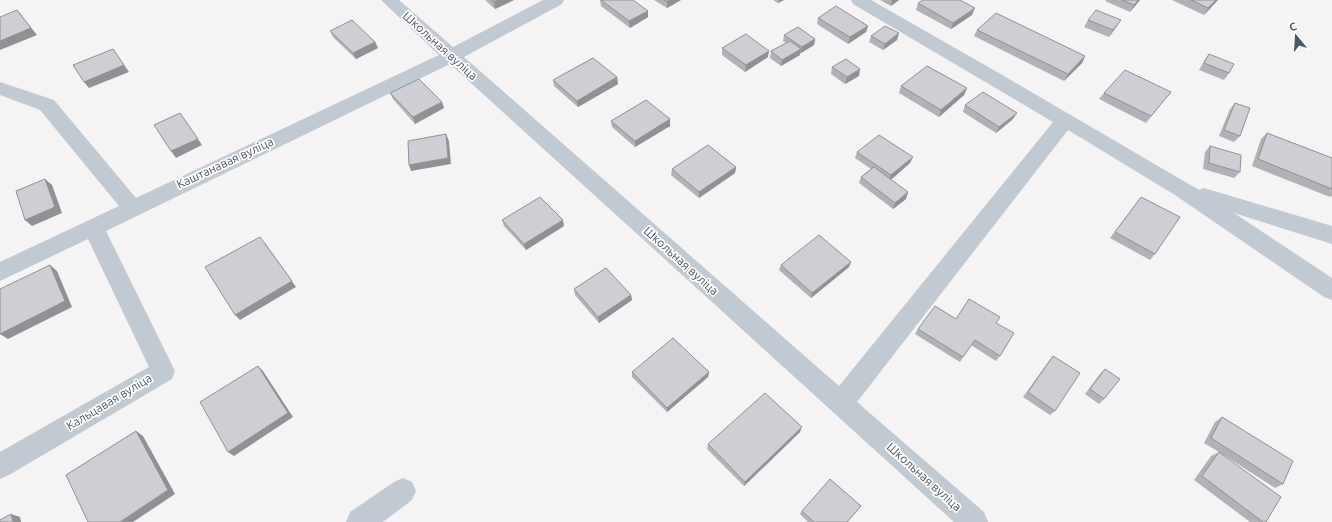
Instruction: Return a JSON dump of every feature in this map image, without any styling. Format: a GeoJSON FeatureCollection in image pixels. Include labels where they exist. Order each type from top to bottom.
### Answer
{"type":"FeatureCollection","features":[{"type":"Feature","properties":{"kind":"street","name":"Школьная вуліца"},"geometry":{"type":"LineString","coordinates":[[389,0],[974,522]]}},
{"type":"Feature","properties":{"kind":"street","name":"Каштанавая вуліца"},"geometry":{"type":"LineString","coordinates":[[0,272],[132,207],[451,56],[556,0]]}},
{"type":"Feature","properties":{"kind":"street"},"geometry":{"type":"LineString","coordinates":[[859,0],[1182,190],[1332,290]]}},
{"type":"Feature","properties":{"kind":"street"},"geometry":{"type":"LineString","coordinates":[[0,88],[46,105],[132,207]]}},
{"type":"Feature","properties":{"kind":"street"},"geometry":{"type":"LineString","coordinates":[[841,403],[1065,120]]}},
{"type":"Feature","properties":{"kind":"street"},"geometry":{"type":"LineString","coordinates":[[1182,190],[1332,235]]}},
{"type":"Feature","properties":{"kind":"street","name":"Кальцавая вуліца"},"geometry":{"type":"LineString","coordinates":[[0,466],[163,371],[93,227]]}},
{"type":"Feature","properties":{"kind":"street"},"geometry":{"type":"LineString","coordinates":[[360,522],[403,491]]}},
{"type":"Feature","properties":{"kind":"building"},"geometry":{"type":"Polygon","coordinates":[[[601,0],[633,0],[648,11],[629,21],[601,0]]]}},
{"type":"Feature","properties":{"kind":"building"},"geometry":{"type":"Polygon","coordinates":[[[923,0],[960,0],[975,8],[953,23],[918,3],[923,0]]]}},
{"type":"Feature","properties":{"kind":"building"},"geometry":{"type":"Polygon","coordinates":[[[1122,0],[1138,0],[1134,5],[1122,0]]]}},
{"type":"Feature","properties":{"kind":"building"},"geometry":{"type":"Polygon","coordinates":[[[1191,0],[1216,0],[1208,8],[1191,0]]]}},
{"type":"Feature","properties":{"kind":"building"},"geometry":{"type":"Polygon","coordinates":[[[836,6],[868,26],[850,37],[818,18],[836,6]]]}},
{"type":"Feature","properties":{"kind":"building"},"geometry":{"type":"Polygon","coordinates":[[[17,10],[31,28],[0,41],[0,17],[17,10]]]}},
{"type":"Feature","properties":{"kind":"building"},"geometry":{"type":"Polygon","coordinates":[[[1096,10],[1121,20],[1113,30],[1088,20],[1096,10]]]}},
{"type":"Feature","properties":{"kind":"building"},"geometry":{"type":"Polygon","coordinates":[[[996,13],[1085,56],[1068,74],[977,30],[996,13]]]}},
{"type":"Feature","properties":{"kind":"building"},"geometry":{"type":"Polygon","coordinates":[[[352,20],[375,42],[353,53],[330,31],[352,20]]]}},
{"type":"Feature","properties":{"kind":"building"},"geometry":{"type":"Polygon","coordinates":[[[885,26],[899,33],[885,44],[871,36],[885,26]]]}},
{"type":"Feature","properties":{"kind":"building"},"geometry":{"type":"Polygon","coordinates":[[[798,27],[815,39],[802,47],[784,35],[798,27]]]}},
{"type":"Feature","properties":{"kind":"building"},"geometry":{"type":"Polygon","coordinates":[[[746,34],[769,51],[746,65],[722,48],[746,34]]]}},
{"type":"Feature","properties":{"kind":"building"},"geometry":{"type":"Polygon","coordinates":[[[790,41],[801,49],[782,60],[771,51],[790,41]]]}},
{"type":"Feature","properties":{"kind":"building"},"geometry":{"type":"Polygon","coordinates":[[[113,49],[124,65],[84,82],[73,65],[113,49]]]}},
{"type":"Feature","properties":{"kind":"building"},"geometry":{"type":"Polygon","coordinates":[[[1209,54],[1234,64],[1229,73],[1204,63],[1209,54]]]}},
{"type":"Feature","properties":{"kind":"building"},"geometry":{"type":"Polygon","coordinates":[[[593,58],[617,77],[577,101],[553,80],[593,58]]]}},
{"type":"Feature","properties":{"kind":"building"},"geometry":{"type":"Polygon","coordinates":[[[846,59],[860,69],[847,77],[832,67],[846,59]]]}},
{"type":"Feature","properties":{"kind":"building"},"geometry":{"type":"Polygon","coordinates":[[[927,66],[967,88],[941,110],[901,86],[927,66]]]}},
{"type":"Feature","properties":{"kind":"building"},"geometry":{"type":"Polygon","coordinates":[[[1125,70],[1171,92],[1151,116],[1104,93],[1125,70]]]}},
{"type":"Feature","properties":{"kind":"building"},"geometry":{"type":"Polygon","coordinates":[[[419,79],[442,102],[413,117],[390,93],[419,79]]]}},
{"type":"Feature","properties":{"kind":"building"},"geometry":{"type":"Polygon","coordinates":[[[983,92],[1017,113],[999,127],[965,105],[983,92]]]}},
{"type":"Feature","properties":{"kind":"building"},"geometry":{"type":"Polygon","coordinates":[[[646,100],[670,119],[635,141],[611,121],[646,100]]]}},
{"type":"Feature","properties":{"kind":"building"},"geometry":{"type":"Polygon","coordinates":[[[1235,103],[1250,108],[1240,136],[1224,130],[1235,103]]]}},
{"type":"Feature","properties":{"kind":"building"},"geometry":{"type":"Polygon","coordinates":[[[180,113],[198,139],[171,151],[154,125],[180,113]]]}},
{"type":"Feature","properties":{"kind":"building"},"geometry":{"type":"Polygon","coordinates":[[[1267,133],[1332,158],[1332,189],[1258,159],[1267,133]]]}},
{"type":"Feature","properties":{"kind":"building"},"geometry":{"type":"Polygon","coordinates":[[[446,134],[448,158],[409,165],[408,141],[446,134]]]}},
{"type":"Feature","properties":{"kind":"building"},"geometry":{"type":"Polygon","coordinates":[[[879,135],[913,157],[891,175],[857,152],[879,135]]]}},
{"type":"Feature","properties":{"kind":"building"},"geometry":{"type":"Polygon","coordinates":[[[708,145],[736,167],[699,192],[672,169],[708,145]]]}},
{"type":"Feature","properties":{"kind":"building"},"geometry":{"type":"Polygon","coordinates":[[[1210,146],[1241,155],[1240,172],[1209,163],[1210,146]]]}},
{"type":"Feature","properties":{"kind":"building"},"geometry":{"type":"Polygon","coordinates":[[[874,167],[908,192],[895,203],[861,177],[874,167]]]}},
{"type":"Feature","properties":{"kind":"building"},"geometry":{"type":"Polygon","coordinates":[[[45,179],[55,207],[25,220],[16,191],[45,179]]]}},
{"type":"Feature","properties":{"kind":"building"},"geometry":{"type":"Polygon","coordinates":[[[540,197],[563,220],[524,244],[502,220],[540,197]]]}},
{"type":"Feature","properties":{"kind":"building"},"geometry":{"type":"Polygon","coordinates":[[[1141,197],[1180,217],[1155,254],[1115,232],[1141,197]]]}},
{"type":"Feature","properties":{"kind":"building"},"geometry":{"type":"Polygon","coordinates":[[[819,235],[851,262],[812,293],[781,265],[819,235]]]}},
{"type":"Feature","properties":{"kind":"building"},"geometry":{"type":"Polygon","coordinates":[[[260,237],[292,281],[235,315],[205,267],[260,237]]]}},
{"type":"Feature","properties":{"kind":"building"},"geometry":{"type":"Polygon","coordinates":[[[50,265],[65,301],[0,334],[0,289],[50,265]]]}},
{"type":"Feature","properties":{"kind":"building"},"geometry":{"type":"Polygon","coordinates":[[[606,268],[631,295],[598,317],[574,289],[606,268]]]}},
{"type":"Feature","properties":{"kind":"building"},"geometry":{"type":"Polygon","coordinates":[[[969,299],[1000,317],[996,323],[1014,333],[1000,356],[975,340],[963,357],[918,329],[935,306],[956,319],[969,299]]]}},
{"type":"Feature","properties":{"kind":"building"},"geometry":{"type":"Polygon","coordinates":[[[673,338],[709,372],[667,408],[632,372],[673,338]]]}},
{"type":"Feature","properties":{"kind":"building"},"geometry":{"type":"Polygon","coordinates":[[[1053,356],[1080,373],[1055,411],[1028,392],[1053,356]]]}},
{"type":"Feature","properties":{"kind":"building"},"geometry":{"type":"Polygon","coordinates":[[[258,366],[288,413],[228,452],[200,402],[258,366]]]}},
{"type":"Feature","properties":{"kind":"building"},"geometry":{"type":"Polygon","coordinates":[[[1105,369],[1120,379],[1104,399],[1090,389],[1105,369]]]}},
{"type":"Feature","properties":{"kind":"building"},"geometry":{"type":"Polygon","coordinates":[[[765,393],[802,427],[745,482],[708,444],[765,393]]]}},
{"type":"Feature","properties":{"kind":"building"},"geometry":{"type":"Polygon","coordinates":[[[1222,417],[1293,461],[1283,484],[1211,438],[1222,417]]]}},
{"type":"Feature","properties":{"kind":"building"},"geometry":{"type":"Polygon","coordinates":[[[136,431],[168,490],[120,522],[88,522],[66,475],[136,431]]]}},
{"type":"Feature","properties":{"kind":"building"},"geometry":{"type":"Polygon","coordinates":[[[1219,452],[1281,497],[1266,522],[1263,522],[1202,476],[1219,452]]]}},
{"type":"Feature","properties":{"kind":"building"},"geometry":{"type":"Polygon","coordinates":[[[830,479],[861,506],[847,522],[814,522],[802,511],[830,479]]]}},
{"type":"Feature","properties":{"kind":"building"},"geometry":{"type":"Polygon","coordinates":[[[11,514],[13,522],[0,522],[0,520],[11,514]]]}}]}
